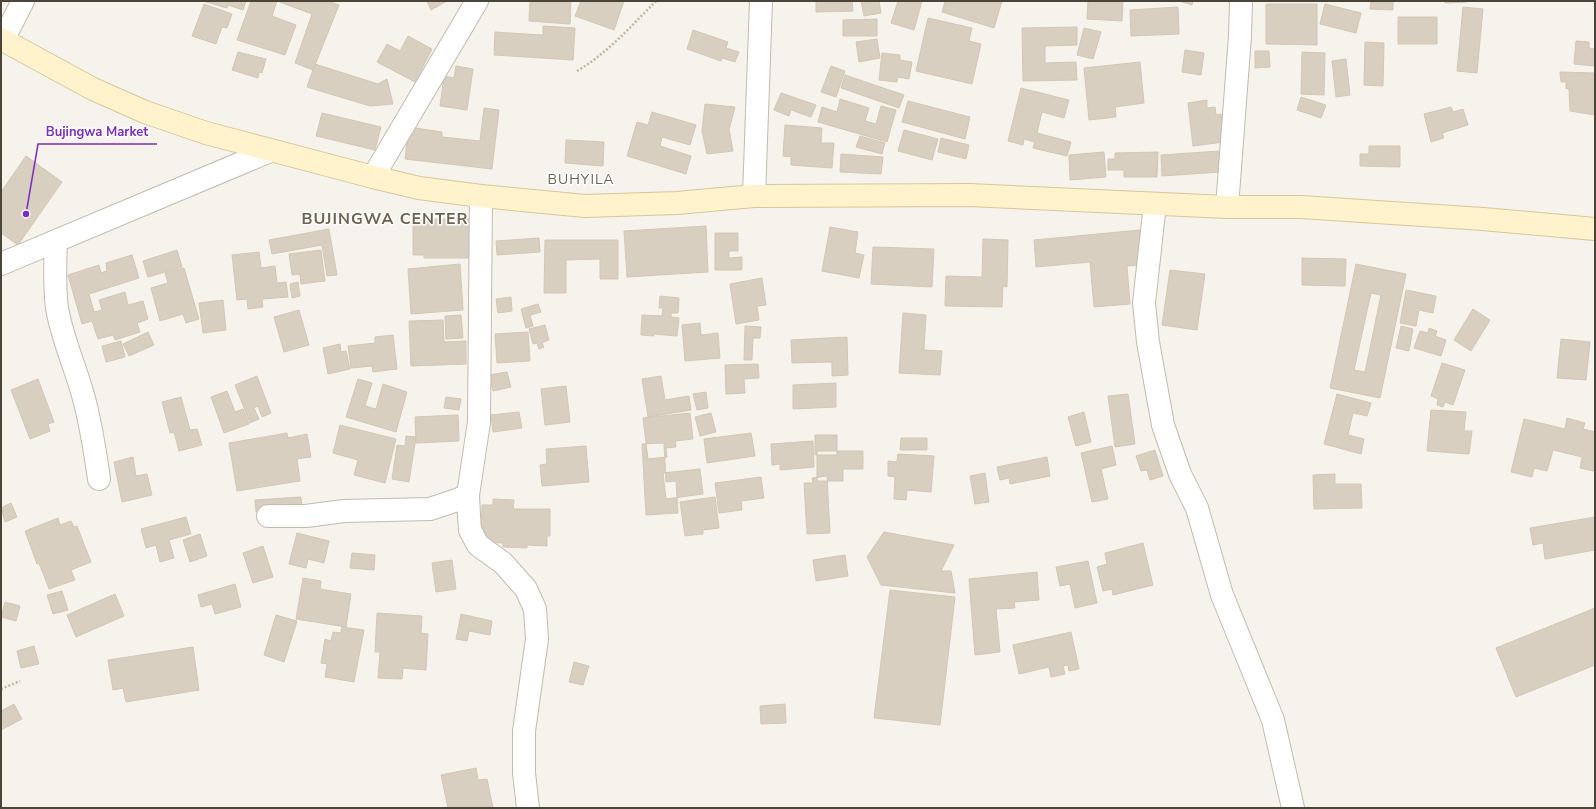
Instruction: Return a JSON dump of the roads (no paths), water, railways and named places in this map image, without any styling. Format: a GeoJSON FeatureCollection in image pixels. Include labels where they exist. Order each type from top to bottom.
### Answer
{"type":"FeatureCollection","features":[{"type":"Feature","properties":{"kind":"street"},"geometry":{"type":"LineString","coordinates":[[23,1],[2,40],[93,89],[145,112],[206,134],[419,188],[481,196],[585,206],[677,203],[754,196],[969,195],[1227,207],[1301,207],[1483,219],[1595,229]]}},
{"type":"Feature","properties":{"kind":"street"},"geometry":{"type":"LineString","coordinates":[[373,177],[477,1]]}},
{"type":"Feature","properties":{"kind":"street"},"geometry":{"type":"LineString","coordinates":[[754,196],[760,1]]}},
{"type":"Feature","properties":{"kind":"street"},"geometry":{"type":"LineString","coordinates":[[1227,207],[1240,44],[1241,1]]}},
{"type":"Feature","properties":{"kind":"street"},"geometry":{"type":"LineString","coordinates":[[1,264],[270,151]]}},
{"type":"Feature","properties":{"kind":"street"},"geometry":{"type":"LineString","coordinates":[[481,196],[479,422],[468,495],[470,530],[478,545],[503,563],[526,589],[535,609],[537,639],[524,730],[524,773],[528,808]]}},
{"type":"Feature","properties":{"kind":"street"},"geometry":{"type":"LineString","coordinates":[[1155,204],[1144,304],[1148,342],[1163,425],[1180,474],[1197,508],[1222,595],[1273,720],[1293,808]]}},
{"type":"Feature","properties":{"kind":"street"},"geometry":{"type":"LineString","coordinates":[[56,241],[54,278],[58,308],[70,356],[83,394],[91,427],[99,479]]}},
{"type":"Feature","properties":{"kind":"street"},"geometry":{"type":"LineString","coordinates":[[268,516],[306,516],[344,511],[430,509],[468,495]]}},
{"type":"Feature","properties":{"kind":"place","name":"Bujingwa Market"},"geometry":{"type":"Point","coordinates":[26,214]}},
{"type":"Feature","properties":{"kind":"district","name":"BUHYILA"},"geometry":{"type":"Point","coordinates":[581,179]}},
{"type":"Feature","properties":{"kind":"district","name":"BUJINGWA CENTER"},"geometry":{"type":"Point","coordinates":[385,218]}}]}
